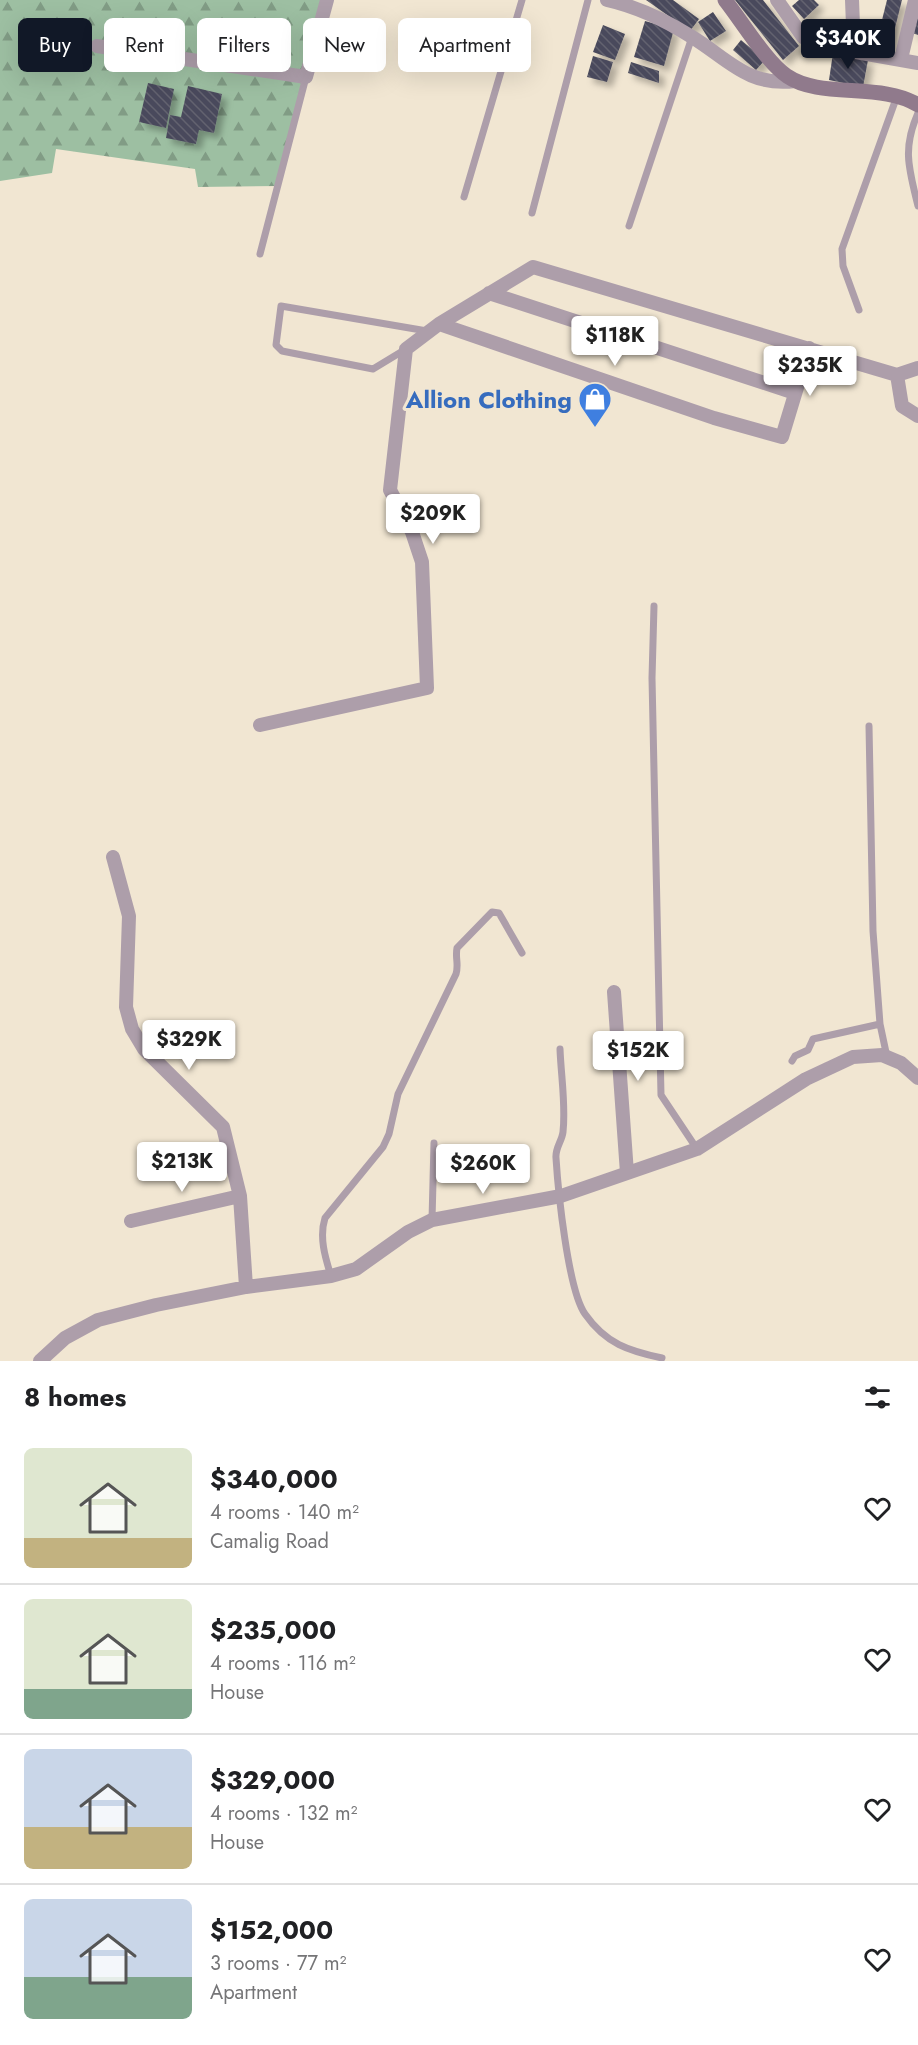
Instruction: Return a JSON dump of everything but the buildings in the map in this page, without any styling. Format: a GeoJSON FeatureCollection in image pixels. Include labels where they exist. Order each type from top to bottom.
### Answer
{"type":"FeatureCollection","features":[{"type":"Feature","properties":{"kind":"main road"},"geometry":{"type":"LineString","coordinates":[[725,0],[778,69],[795,81],[897,96],[918,105]]}},
{"type":"Feature","properties":{"kind":"street"},"geometry":{"type":"LineString","coordinates":[[97,46],[306,77],[327,0]]}},
{"type":"Feature","properties":{"kind":"street"},"geometry":{"type":"LineString","coordinates":[[607,0],[634,6],[692,37],[734,67],[763,80],[773,84],[795,81]]}},
{"type":"Feature","properties":{"kind":"street"},"geometry":{"type":"LineString","coordinates":[[777,0],[803,37],[816,45],[918,63]]}},
{"type":"Feature","properties":{"kind":"street"},"geometry":{"type":"LineString","coordinates":[[852,0],[854,51]]}},
{"type":"Feature","properties":{"kind":"street"},"geometry":{"type":"LineString","coordinates":[[901,59],[915,0]]}},
{"type":"Feature","properties":{"kind":"street"},"geometry":{"type":"LineString","coordinates":[[261,725],[427,688],[422,562],[412,532],[390,490],[406,349],[434,328],[533,267],[897,375],[918,368]]}},
{"type":"Feature","properties":{"kind":"street"},"geometry":{"type":"LineString","coordinates":[[489,293],[795,393]]}},
{"type":"Feature","properties":{"kind":"street"},"geometry":{"type":"LineString","coordinates":[[434,328],[714,418],[782,437],[809,348]]}},
{"type":"Feature","properties":{"kind":"street"},"geometry":{"type":"LineString","coordinates":[[897,375],[902,406],[918,416]]}},
{"type":"Feature","properties":{"kind":"street"},"geometry":{"type":"LineString","coordinates":[[113,857],[129,916],[126,1007],[132,1029],[144,1049],[220,1122],[240,1196],[246,1287]]}},
{"type":"Feature","properties":{"kind":"street"},"geometry":{"type":"LineString","coordinates":[[615,992],[627,1173]]}},
{"type":"Feature","properties":{"kind":"street"},"geometry":{"type":"LineString","coordinates":[[40,1361],[65,1338],[98,1320],[156,1305],[246,1287],[331,1276],[356,1269],[408,1233],[432,1220],[561,1197],[697,1149],[806,1079],[853,1057],[887,1057],[901,1063],[918,1078]]}},
{"type":"Feature","properties":{"kind":"street"},"geometry":{"type":"LineString","coordinates":[[131,1221],[240,1196]]}},
{"type":"Feature","properties":{"kind":"lane"},"geometry":{"type":"LineString","coordinates":[[464,197],[522,0]]}},
{"type":"Feature","properties":{"kind":"lane"},"geometry":{"type":"LineString","coordinates":[[532,213],[588,0]]}},
{"type":"Feature","properties":{"kind":"lane"},"geometry":{"type":"LineString","coordinates":[[629,226],[692,37]]}},
{"type":"Feature","properties":{"kind":"lane"},"geometry":{"type":"LineString","coordinates":[[261,254],[306,77]]}},
{"type":"Feature","properties":{"kind":"lane"},"geometry":{"type":"LineString","coordinates":[[860,310],[843,266],[842,249],[897,96]]}},
{"type":"Feature","properties":{"kind":"lane"},"geometry":{"type":"LineString","coordinates":[[918,113],[909,134],[907,160],[918,206]]}},
{"type":"Feature","properties":{"kind":"lane"},"geometry":{"type":"LineString","coordinates":[[406,349],[373,369],[282,351],[276,345],[275,335],[281,306],[434,328]]}},
{"type":"Feature","properties":{"kind":"lane"},"geometry":{"type":"LineString","coordinates":[[654,606],[652,690],[660,1095],[697,1149]]}},
{"type":"Feature","properties":{"kind":"lane"},"geometry":{"type":"LineString","coordinates":[[869,726],[873,931],[880,1024],[887,1057]]}},
{"type":"Feature","properties":{"kind":"lane"},"geometry":{"type":"LineString","coordinates":[[331,1276],[325,1256],[322,1228],[326,1218],[383,1147],[389,1134],[398,1094],[456,974],[459,964],[456,955],[457,948],[492,912],[500,913],[522,953]]}},
{"type":"Feature","properties":{"kind":"lane"},"geometry":{"type":"LineString","coordinates":[[792,1061],[795,1056],[808,1050],[813,1039],[880,1024]]}},
{"type":"Feature","properties":{"kind":"lane"},"geometry":{"type":"LineString","coordinates":[[560,1049],[563,1126],[556,1156],[572,1276],[584,1313],[608,1338],[630,1352],[662,1358]]}},
{"type":"Feature","properties":{"kind":"lane"},"geometry":{"type":"LineString","coordinates":[[432,1220],[434,1143]]}},
{"type":"Feature","properties":{"kind":"green space"},"geometry":{"type":"Polygon","coordinates":[[[0,0],[324,0],[320,18],[303,18],[303,72],[306,72],[278,186],[198,187],[195,169],[56,149],[52,173],[0,181],[0,0]]]}},
{"type":"Feature","properties":{"kind":"place","name":"Allion Clothing"},"geometry":{"type":"Point","coordinates":[595,428]}}]}
